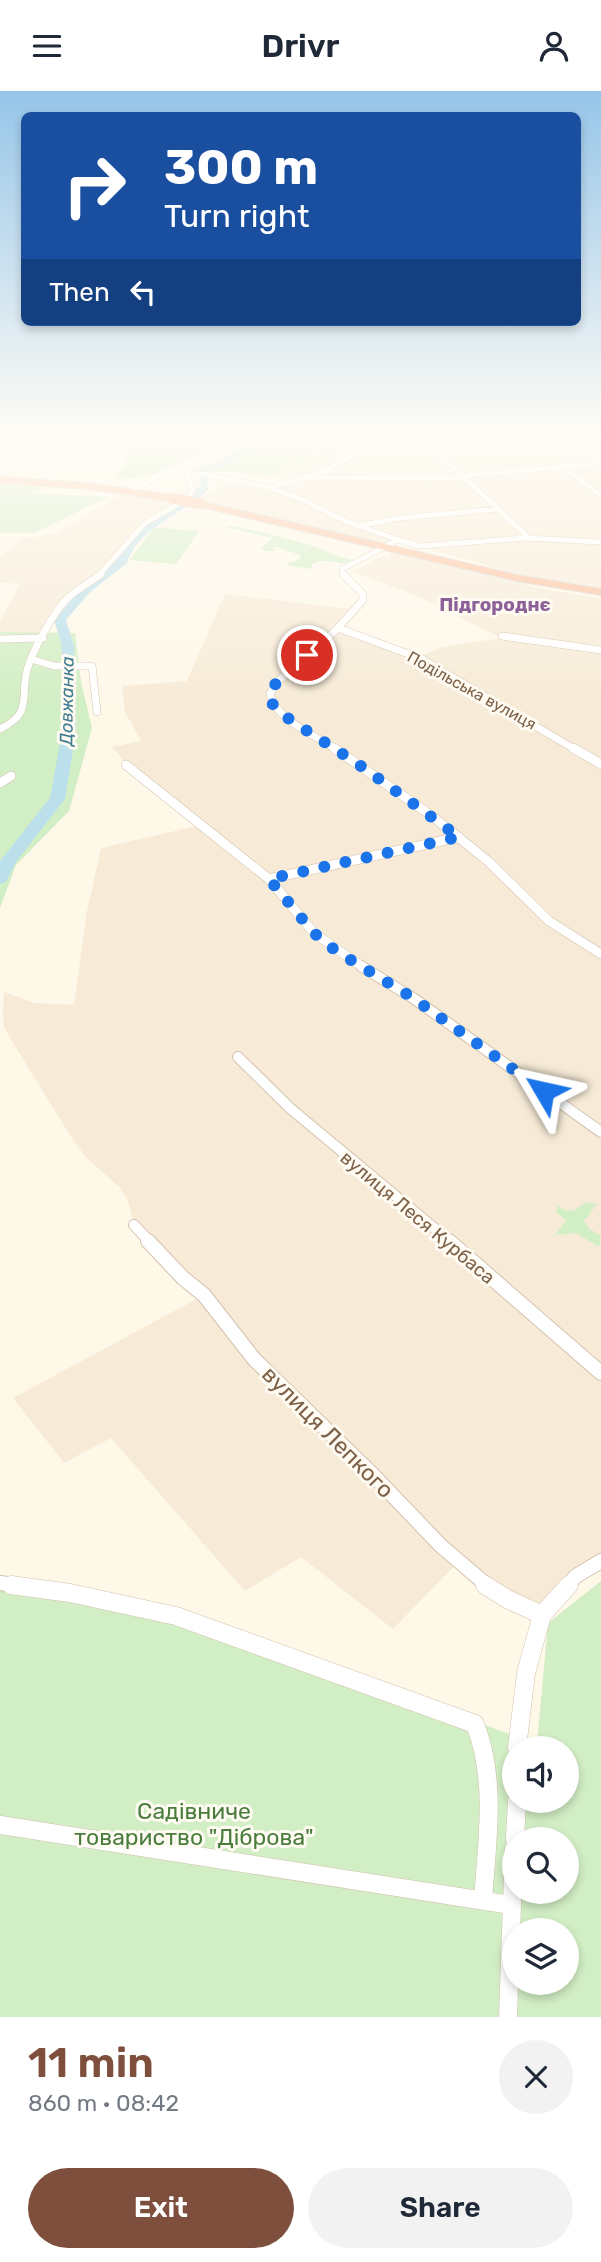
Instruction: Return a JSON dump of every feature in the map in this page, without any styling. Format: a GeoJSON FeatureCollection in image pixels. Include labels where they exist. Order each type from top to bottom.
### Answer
{"type":"FeatureCollection","features":[{"type":"Feature","properties":{"kind":"highway"},"geometry":{"type":"LineString","coordinates":[[290,526],[547,585],[601,593]]}},
{"type":"Feature","properties":{"kind":"street"},"geometry":{"type":"LineString","coordinates":[[0,729],[22,715],[26,705],[26,676],[31,659],[67,598],[100,575],[127,540],[142,526]]}},
{"type":"Feature","properties":{"kind":"street"},"geometry":{"type":"LineString","coordinates":[[357,526],[420,547],[529,538],[601,543]]}},
{"type":"Feature","properties":{"kind":"street"},"geometry":{"type":"LineString","coordinates":[[516,526],[529,538]]}},
{"type":"Feature","properties":{"kind":"street"},"geometry":{"type":"LineString","coordinates":[[398,540],[342,569],[343,574],[363,594],[363,600],[338,628],[276,683],[270,694],[273,705],[283,715],[364,768],[459,837],[549,921],[601,954]]}},
{"type":"Feature","properties":{"kind":"street","name":"Подільська вулиця"},"geometry":{"type":"LineString","coordinates":[[338,628],[422,659],[601,764]]}},
{"type":"Feature","properties":{"kind":"street"},"geometry":{"type":"LineString","coordinates":[[502,636],[601,650]]}},
{"type":"Feature","properties":{"kind":"street"},"geometry":{"type":"LineString","coordinates":[[0,639],[43,638]]}},
{"type":"Feature","properties":{"kind":"street"},"geometry":{"type":"LineString","coordinates":[[31,659],[61,666],[92,666],[97,712]]}},
{"type":"Feature","properties":{"kind":"street"},"geometry":{"type":"LineString","coordinates":[[126,765],[269,879],[314,933],[336,951],[413,998],[601,1132]]}},
{"type":"Feature","properties":{"kind":"street"},"geometry":{"type":"LineString","coordinates":[[0,783],[11,776]]}},
{"type":"Feature","properties":{"kind":"street"},"geometry":{"type":"LineString","coordinates":[[269,879],[459,837]]}},
{"type":"Feature","properties":{"kind":"street","name":"вулиця Леся Курбаса"},"geometry":{"type":"LineString","coordinates":[[238,1056],[262,1084],[385,1186],[601,1373]]}},
{"type":"Feature","properties":{"kind":"street","name":"вулиця Лепкого"},"geometry":{"type":"LineString","coordinates":[[134,1225],[183,1278],[204,1295],[254,1359],[441,1546],[477,1579],[507,1599],[542,1615]]}},
{"type":"Feature","properties":{"kind":"street"},"geometry":{"type":"LineString","coordinates":[[518,1736],[526,1673],[542,1615],[576,1576],[601,1561]]}},
{"type":"Feature","properties":{"kind":"street"},"geometry":{"type":"LineString","coordinates":[[0,1583],[70,1593],[176,1616],[475,1724],[482,1737],[489,1809],[483,1900]]}},
{"type":"Feature","properties":{"kind":"street"},"geometry":{"type":"LineString","coordinates":[[0,1825],[511,1905],[508,2017]]}},
{"type":"Feature","properties":{"kind":"shaded area"},"geometry":{"type":"Polygon","coordinates":[[[69,526],[143,526],[112,560],[76,590],[44,634],[0,632],[0,621],[20,584],[0,582],[0,558],[21,539],[55,534],[69,526]]]}},
{"type":"Feature","properties":{"kind":"shaded area"},"geometry":{"type":"Polygon","coordinates":[[[308,526],[601,526],[601,588],[529,577],[398,540],[385,544],[308,526]]]}},
{"type":"Feature","properties":{"kind":"shaded area"},"geometry":{"type":"Polygon","coordinates":[[[392,553],[554,591],[601,598],[601,1561],[542,1615],[458,1562],[393,1629],[301,1557],[245,1591],[111,1438],[64,1463],[13,1398],[204,1295],[134,1225],[128,1201],[120,1188],[86,1157],[73,1140],[4,1027],[3,1012],[4,992],[35,1003],[74,1005],[86,916],[101,848],[201,825],[127,764],[112,747],[141,741],[125,712],[122,686],[187,681],[225,594],[351,609],[335,628],[418,657],[442,647],[501,638],[422,598],[351,571],[373,563],[370,561],[380,557],[389,557],[392,553]]]}},
{"type":"Feature","properties":{"kind":"green space"},"geometry":{"type":"Polygon","coordinates":[[[0,526],[49,526],[34,533],[0,533],[0,526]]]}},
{"type":"Feature","properties":{"kind":"green space"},"geometry":{"type":"Polygon","coordinates":[[[234,526],[310,545],[353,560],[343,563],[317,562],[312,564],[312,569],[285,565],[300,559],[300,555],[276,547],[272,548],[276,551],[264,551],[261,548],[273,538],[225,527],[234,526]]]}},
{"type":"Feature","properties":{"kind":"green space"},"geometry":{"type":"Polygon","coordinates":[[[154,528],[199,531],[176,564],[129,560],[154,528]]]}},
{"type":"Feature","properties":{"kind":"green space"},"geometry":{"type":"Polygon","coordinates":[[[0,632],[75,633],[81,682],[92,728],[69,811],[16,865],[0,908],[0,632]]]}},
{"type":"Feature","properties":{"kind":"green space"},"geometry":{"type":"Polygon","coordinates":[[[586,1202],[597,1204],[584,1221],[601,1236],[599,1247],[576,1233],[555,1235],[566,1221],[556,1211],[558,1206],[566,1211],[575,1210],[586,1202]]]}},
{"type":"Feature","properties":{"kind":"green space","name":"Садівниче товариство \"Діброва\""},"geometry":{"type":"Polygon","coordinates":[[[0,1580],[180,1614],[515,1736],[502,1736],[502,1813],[579,1813],[579,1736],[538,1736],[548,1623],[601,1581],[601,2017],[0,2017],[0,1580]]]}},
{"type":"Feature","properties":{"kind":"waterway","name":"Довжанка"},"geometry":{"type":"LineString","coordinates":[[0,879],[8,861],[57,799],[69,733],[68,646],[60,620],[85,591],[123,561],[123,557],[151,526]]}},
{"type":"Feature","properties":{"kind":"district","name":"Підгороднє"},"geometry":{"type":"Point","coordinates":[495,604]}},
{"type":"Feature","properties":{"kind":"route"},"geometry":{"type":"LineString","coordinates":[[307,655],[276,683],[270,694],[273,705],[283,715],[364,768],[459,837],[269,879],[314,933],[336,951],[413,998],[544,1091]]}}]}
